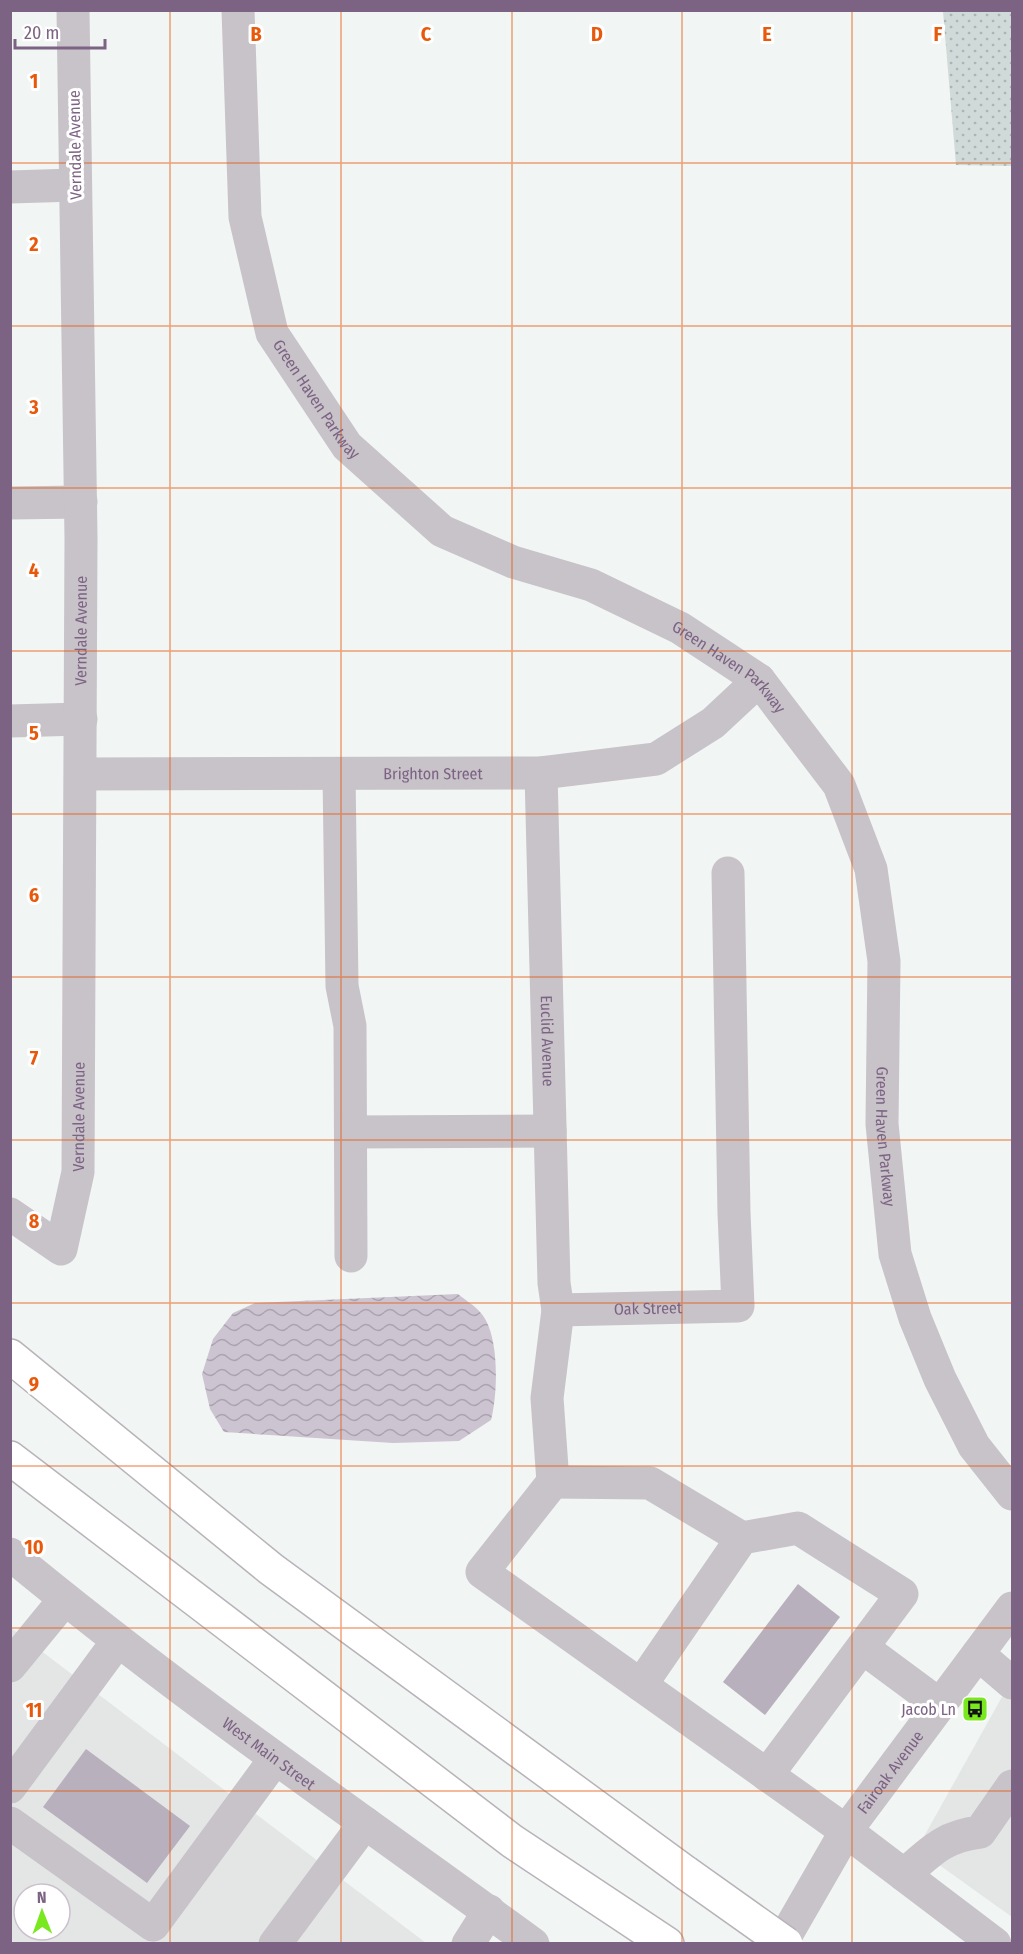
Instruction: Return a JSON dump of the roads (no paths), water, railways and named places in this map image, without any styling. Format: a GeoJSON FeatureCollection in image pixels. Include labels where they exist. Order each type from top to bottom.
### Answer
{"type":"FeatureCollection","features":[{"type":"Feature","properties":{"kind":"highway"},"geometry":{"type":"LineString","coordinates":[[10,1356],[270,1569],[786,1944]]}},
{"type":"Feature","properties":{"kind":"highway"},"geometry":{"type":"LineString","coordinates":[[10,1458],[512,1841],[657,1937]]}},
{"type":"Feature","properties":{"kind":"street","name":"Verndale Avenue"},"geometry":{"type":"LineString","coordinates":[[10,1214],[62,1250],[78,1172],[81,502],[73,10]]}},
{"type":"Feature","properties":{"kind":"street","name":"Green Haven Parkway"},"geometry":{"type":"LineString","coordinates":[[238,10],[246,217],[272,333],[347,446],[442,531],[513,562],[591,585],[680,628],[759,680],[839,785],[871,869],[884,961],[882,1124],[895,1254],[915,1318],[940,1379],[974,1446],[1012,1494]]}},
{"type":"Feature","properties":{"kind":"street"},"geometry":{"type":"LineString","coordinates":[[10,187],[75,185]]}},
{"type":"Feature","properties":{"kind":"street"},"geometry":{"type":"LineString","coordinates":[[10,503],[81,502]]}},
{"type":"Feature","properties":{"kind":"street","name":"Brighton Street"},"geometry":{"type":"LineString","coordinates":[[81,774],[541,773],[656,759],[713,723],[759,680]]}},
{"type":"Feature","properties":{"kind":"street"},"geometry":{"type":"LineString","coordinates":[[10,721],[81,719]]}},
{"type":"Feature","properties":{"kind":"street","name":"Euclid Avenue"},"geometry":{"type":"LineString","coordinates":[[541,773],[554,1283],[558,1310],[547,1398],[553,1482]]}},
{"type":"Feature","properties":{"kind":"street"},"geometry":{"type":"LineString","coordinates":[[339,774],[342,986],[351,1026],[351,1256]]}},
{"type":"Feature","properties":{"kind":"street","name":"Oak Street"},"geometry":{"type":"LineString","coordinates":[[558,1310],[738,1306],[734,1213],[728,873]]}},
{"type":"Feature","properties":{"kind":"street"},"geometry":{"type":"LineString","coordinates":[[351,1132],[550,1131]]}},
{"type":"Feature","properties":{"kind":"street"},"geometry":{"type":"LineString","coordinates":[[767,1775],[902,1594],[798,1527],[742,1538],[650,1483],[553,1482],[482,1572],[641,1684],[767,1775],[846,1831],[995,1944]]}},
{"type":"Feature","properties":{"kind":"street"},"geometry":{"type":"LineString","coordinates":[[641,1684],[742,1538]]}},
{"type":"Feature","properties":{"kind":"street","name":"West Main Street"},"geometry":{"type":"LineString","coordinates":[[10,1554],[117,1642],[274,1759],[533,1944]]}},
{"type":"Feature","properties":{"kind":"street"},"geometry":{"type":"LineString","coordinates":[[10,1666],[65,1599]]}},
{"type":"Feature","properties":{"kind":"street","name":"Fairoak Avenue"},"geometry":{"type":"LineString","coordinates":[[781,1944],[846,1831],[1012,1608]]}},
{"type":"Feature","properties":{"kind":"street"},"geometry":{"type":"LineString","coordinates":[[10,1787],[117,1642]]}},
{"type":"Feature","properties":{"kind":"street"},"geometry":{"type":"LineString","coordinates":[[863,1648],[940,1704]]}},
{"type":"Feature","properties":{"kind":"street"},"geometry":{"type":"LineString","coordinates":[[978,1654],[1012,1683]]}},
{"type":"Feature","properties":{"kind":"street"},"geometry":{"type":"LineString","coordinates":[[10,1823],[153,1925],[274,1759]]}},
{"type":"Feature","properties":{"kind":"street"},"geometry":{"type":"LineString","coordinates":[[904,1875],[940,1843],[964,1834],[980,1832],[1012,1786]]}},
{"type":"Feature","properties":{"kind":"street"},"geometry":{"type":"LineString","coordinates":[[275,1944],[365,1823]]}},
{"type":"Feature","properties":{"kind":"street"},"geometry":{"type":"LineString","coordinates":[[468,1944],[489,1911]]}},
{"type":"Feature","properties":{"kind":"water"},"geometry":{"type":"Polygon","coordinates":[[[458,1294],[478,1309],[487,1322],[496,1364],[491,1420],[459,1441],[393,1443],[224,1432],[210,1409],[202,1374],[213,1339],[233,1313],[255,1303],[458,1294]]]}},
{"type":"Feature","properties":{"kind":"place","name":"Jacob Ln"},"geometry":{"type":"Point","coordinates":[975,1709]}}]}
